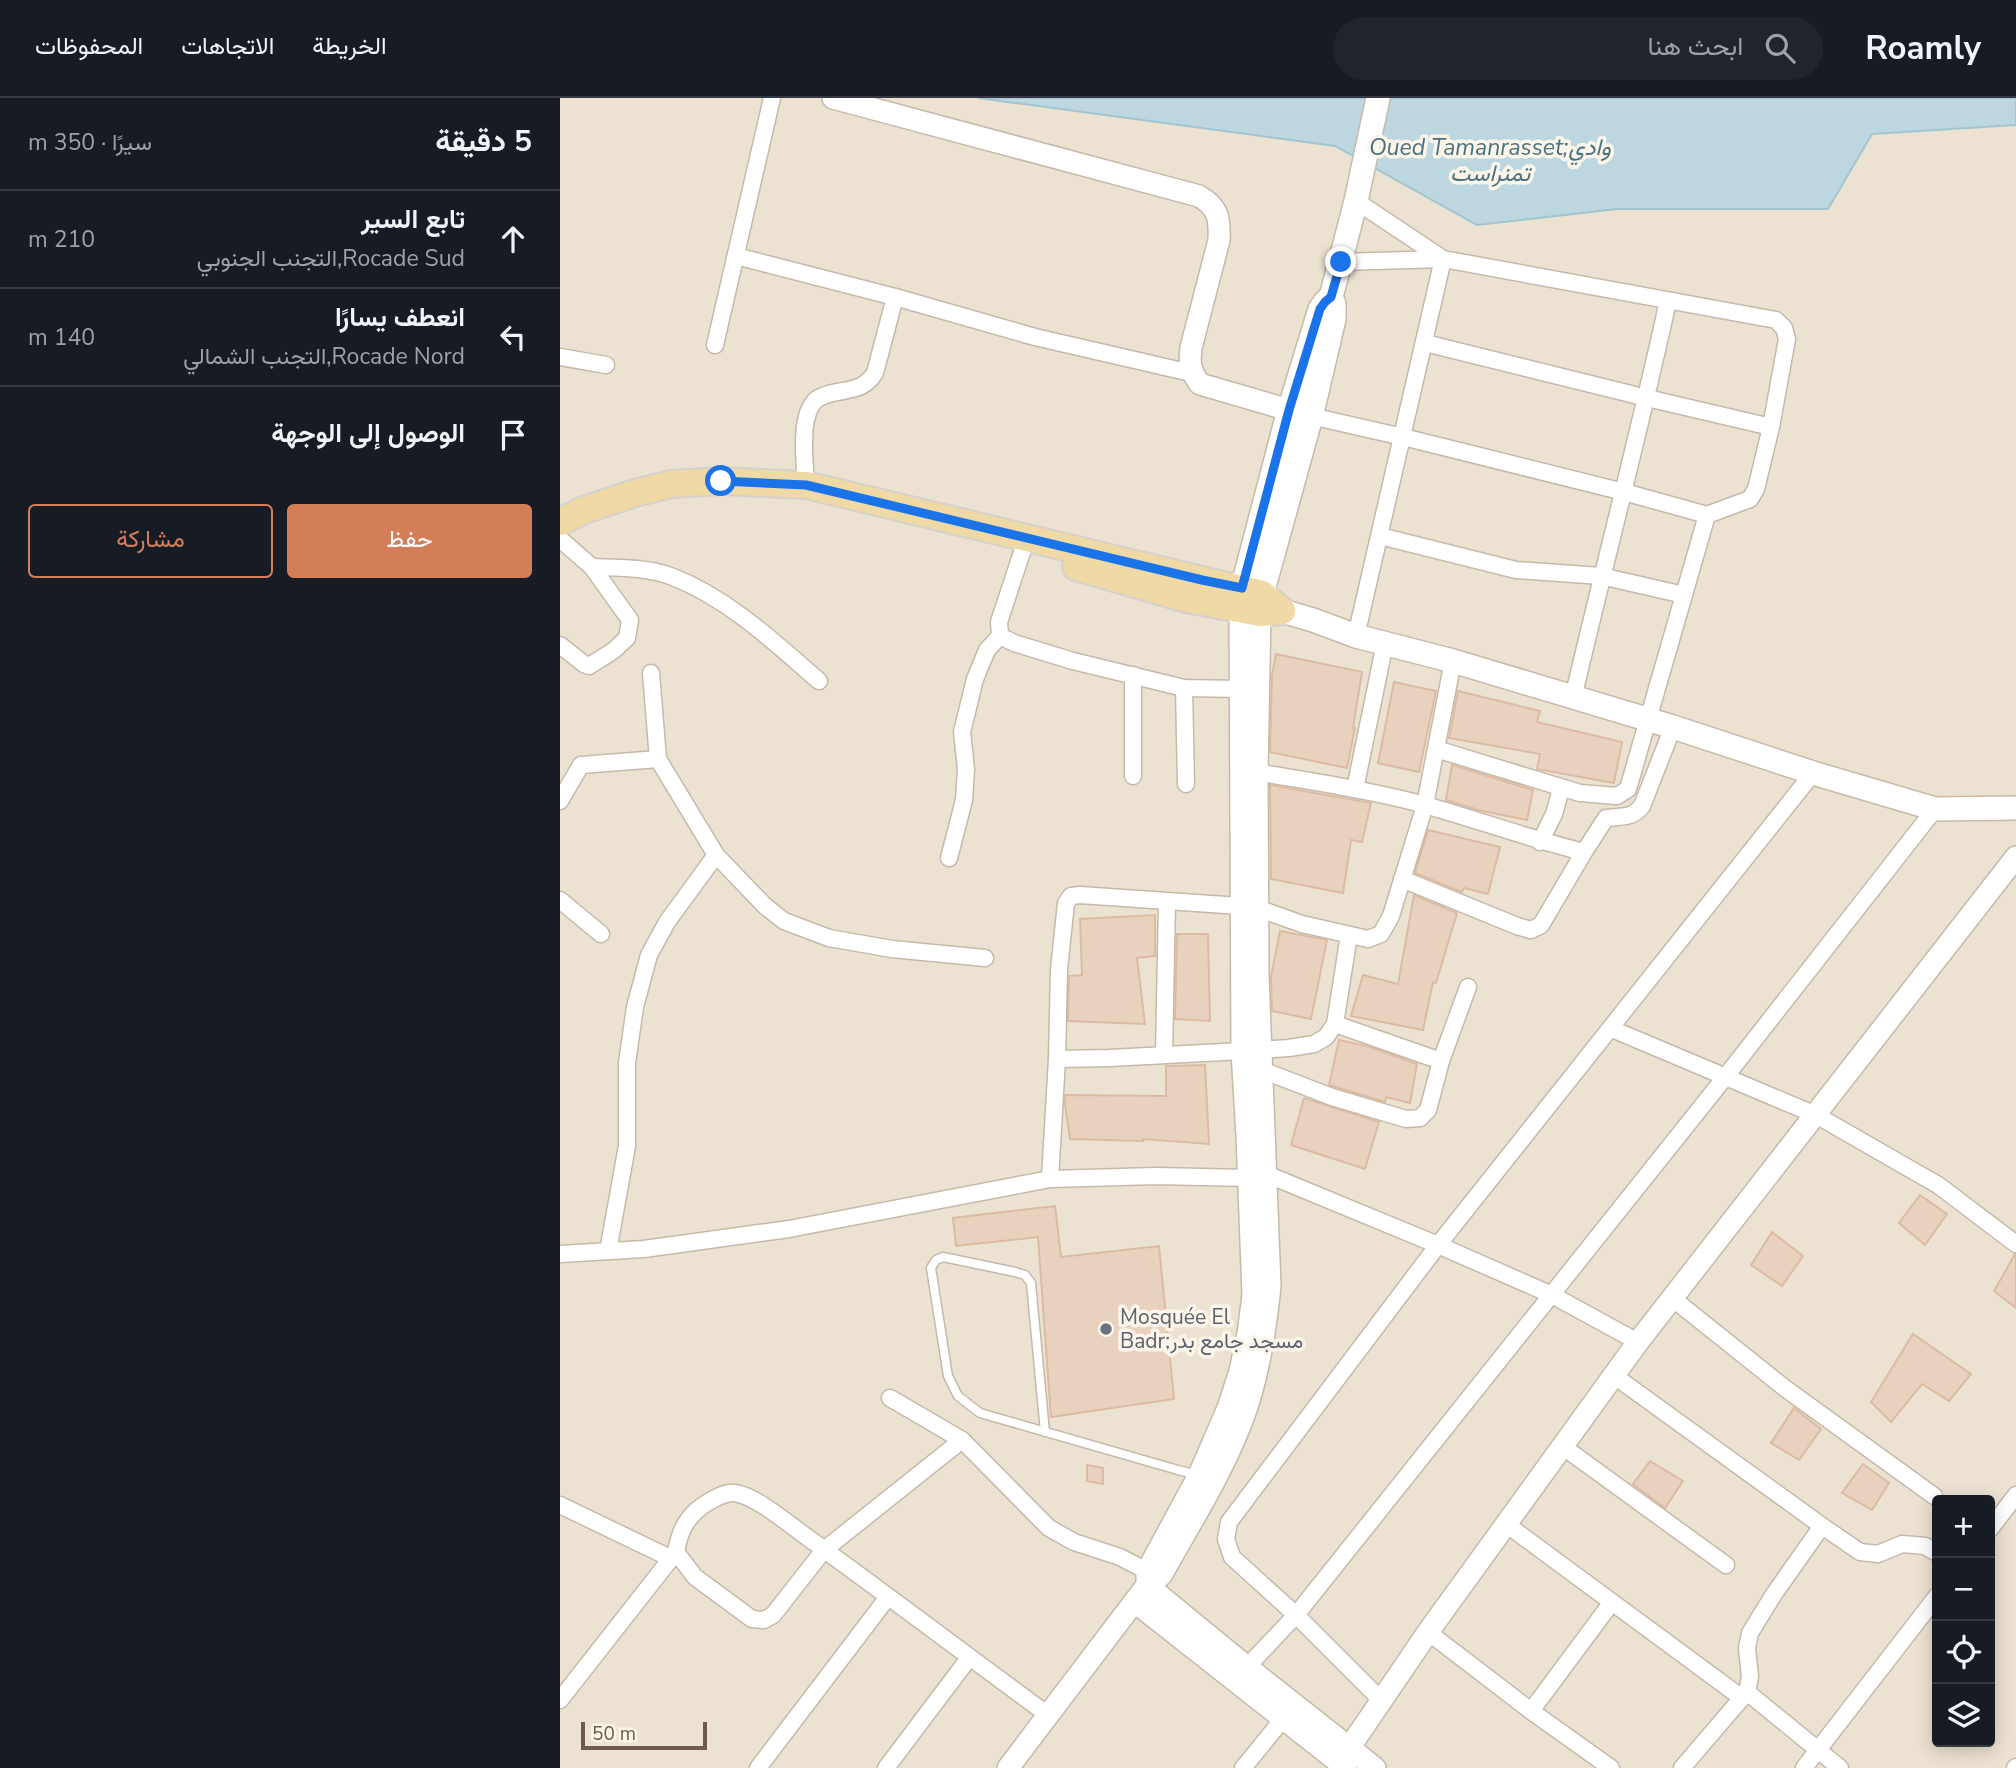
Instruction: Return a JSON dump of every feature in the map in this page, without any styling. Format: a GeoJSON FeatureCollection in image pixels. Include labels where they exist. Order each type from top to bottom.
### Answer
{"type":"FeatureCollection","features":[{"type":"Feature","properties":{"kind":"main road"},"geometry":{"type":"LineString","coordinates":[[1257,602],[1300,413],[1320,309],[1331,297],[1341,262],[1378,98]]}},
{"type":"Feature","properties":{"kind":"main road"},"geometry":{"type":"LineString","coordinates":[[560,522],[572,509],[672,485],[721,481],[806,485],[1024,545]]}},
{"type":"Feature","properties":{"kind":"main road"},"geometry":{"type":"LineString","coordinates":[[560,539],[627,512],[672,501],[711,496],[771,498],[834,507],[1202,580],[1356,636],[1454,661],[1935,809],[2016,808]]}},
{"type":"Feature","properties":{"kind":"street"},"geometry":{"type":"LineString","coordinates":[[715,345],[772,98]]}},
{"type":"Feature","properties":{"kind":"street"},"geometry":{"type":"LineString","coordinates":[[833,98],[1199,196],[1212,204],[1220,223],[1219,240],[1189,361],[1191,373],[1200,384],[1300,413],[1624,492],[1707,515],[1749,499],[1756,489],[1771,427],[1787,339],[1784,328],[1776,320],[1443,259],[1341,262]]}},
{"type":"Feature","properties":{"kind":"street"},"geometry":{"type":"LineString","coordinates":[[1356,201],[1443,259]]}},
{"type":"Feature","properties":{"kind":"street"},"geometry":{"type":"LineString","coordinates":[[736,256],[1035,337],[1191,373]]}},
{"type":"Feature","properties":{"kind":"street"},"geometry":{"type":"LineString","coordinates":[[1356,636],[1443,259]]}},
{"type":"Feature","properties":{"kind":"street"},"geometry":{"type":"LineString","coordinates":[[806,485],[807,413],[817,399],[868,384],[875,373],[895,297]]}},
{"type":"Feature","properties":{"kind":"street"},"geometry":{"type":"LineString","coordinates":[[1573,698],[1647,398],[1668,301]]}},
{"type":"Feature","properties":{"kind":"street"},"geometry":{"type":"LineString","coordinates":[[1425,343],[1771,427]]}},
{"type":"Feature","properties":{"kind":"street"},"geometry":{"type":"LineString","coordinates":[[560,357],[606,365]]}},
{"type":"Feature","properties":{"kind":"street"},"geometry":{"type":"LineString","coordinates":[[572,509],[627,512]]}},
{"type":"Feature","properties":{"kind":"street"},"geometry":{"type":"LineString","coordinates":[[1436,749],[1560,789],[1616,796],[1628,789],[1707,515]]}},
{"type":"Feature","properties":{"kind":"street"},"geometry":{"type":"LineString","coordinates":[[1380,536],[1516,570],[1601,576],[1684,596]]}},
{"type":"Feature","properties":{"kind":"street"},"geometry":{"type":"LineString","coordinates":[[560,539],[592,567],[630,620],[627,638],[613,651],[589,666],[560,645]]}},
{"type":"Feature","properties":{"kind":"street"},"geometry":{"type":"LineString","coordinates":[[949,858],[964,800],[966,769],[962,733],[975,679],[987,650],[1000,636],[999,622],[1024,545]]}},
{"type":"Feature","properties":{"kind":"street"},"geometry":{"type":"LineString","coordinates":[[592,567],[637,569],[681,581],[722,603],[760,630],[819,681]]}},
{"type":"Feature","properties":{"kind":"street"},"geometry":{"type":"LineString","coordinates":[[1008,1768],[1143,1586],[1153,1583],[1162,1574],[1206,1479],[1240,1371],[1248,1334],[1257,1176],[1241,689],[1257,602]]}},
{"type":"Feature","properties":{"kind":"street"},"geometry":{"type":"LineString","coordinates":[[1248,907],[1257,772],[1257,602]]}},
{"type":"Feature","properties":{"kind":"street"},"geometry":{"type":"LineString","coordinates":[[1000,636],[1073,662],[1184,688],[1241,689]]}},
{"type":"Feature","properties":{"kind":"street"},"geometry":{"type":"LineString","coordinates":[[1355,789],[1385,643]]}},
{"type":"Feature","properties":{"kind":"street"},"geometry":{"type":"LineString","coordinates":[[1050,1179],[1059,969],[1066,903],[1071,896],[1248,907],[1302,924],[1368,939],[1381,934],[1391,916],[1425,805],[1454,661]]}},
{"type":"Feature","properties":{"kind":"street"},"geometry":{"type":"LineString","coordinates":[[651,673],[658,759],[716,855],[765,906],[784,921],[829,938],[892,949],[985,958]]}},
{"type":"Feature","properties":{"kind":"street"},"geometry":{"type":"LineString","coordinates":[[1133,675],[1133,776]]}},
{"type":"Feature","properties":{"kind":"street"},"geometry":{"type":"LineString","coordinates":[[1184,688],[1186,784]]}},
{"type":"Feature","properties":{"kind":"street"},"geometry":{"type":"LineString","coordinates":[[1402,879],[1517,926],[1531,930],[1541,925],[1606,818],[1629,817],[1642,806],[1673,727]]}},
{"type":"Feature","properties":{"kind":"street"},"geometry":{"type":"LineString","coordinates":[[560,801],[581,765],[658,759]]}},
{"type":"Feature","properties":{"kind":"street"},"geometry":{"type":"LineString","coordinates":[[1257,772],[1355,789],[1425,805],[1540,842],[1584,852]]}},
{"type":"Feature","properties":{"kind":"street"},"geometry":{"type":"LineString","coordinates":[[1381,1700],[1296,1615],[1231,1557],[1226,1539],[1230,1522],[1438,1245],[1812,773]]}},
{"type":"Feature","properties":{"kind":"street"},"geometry":{"type":"LineString","coordinates":[[1540,842],[1553,814],[1560,789]]}},
{"type":"Feature","properties":{"kind":"street"},"geometry":{"type":"LineString","coordinates":[[1247,1667],[1296,1615],[1935,809]]}},
{"type":"Feature","properties":{"kind":"street"},"geometry":{"type":"LineString","coordinates":[[608,1251],[627,1146],[628,1053],[635,1007],[649,955],[667,922],[716,855]]}},
{"type":"Feature","properties":{"kind":"street"},"geometry":{"type":"LineString","coordinates":[[1342,1762],[1428,1632],[1637,1342],[2016,857]]}},
{"type":"Feature","properties":{"kind":"street"},"geometry":{"type":"LineString","coordinates":[[560,900],[601,934]]}},
{"type":"Feature","properties":{"kind":"street"},"geometry":{"type":"LineString","coordinates":[[1164,1055],[1167,902]]}},
{"type":"Feature","properties":{"kind":"street"},"geometry":{"type":"LineString","coordinates":[[1057,1059],[1164,1055],[1255,1057],[1314,1044],[1326,1037],[1335,1024],[1349,934]]}},
{"type":"Feature","properties":{"kind":"street"},"geometry":{"type":"LineString","coordinates":[[1255,1057],[1332,1097],[1406,1119],[1420,1118],[1428,1110],[1441,1061],[1468,987]]}},
{"type":"Feature","properties":{"kind":"street"},"geometry":{"type":"LineString","coordinates":[[1335,1024],[1441,1061]]}},
{"type":"Feature","properties":{"kind":"street"},"geometry":{"type":"LineString","coordinates":[[1612,1028],[1816,1115],[1938,1185],[2016,1244]]}},
{"type":"Feature","properties":{"kind":"street"},"geometry":{"type":"LineString","coordinates":[[561,1257],[644,1249],[789,1229],[1050,1179],[1257,1176],[1438,1245],[1552,1295],[1637,1342]]}},
{"type":"Feature","properties":{"kind":"street"},"geometry":{"type":"LineString","coordinates":[[1672,1298],[1786,1390],[1933,1495]]}},
{"type":"Feature","properties":{"kind":"street"},"geometry":{"type":"LineString","coordinates":[[1613,1376],[1860,1552],[1878,1554],[1902,1544],[1925,1546],[1932,1550]]}},
{"type":"Feature","properties":{"kind":"street"},"geometry":{"type":"LineString","coordinates":[[890,1398],[962,1440],[1049,1528],[1074,1542],[1120,1558],[1143,1586],[1283,1719],[1342,1762],[1375,1768]]}},
{"type":"Feature","properties":{"kind":"street"},"geometry":{"type":"LineString","coordinates":[[560,1504],[673,1555],[695,1577],[735,1608],[758,1621],[773,1615],[824,1550],[962,1440]]}},
{"type":"Feature","properties":{"kind":"street"},"geometry":{"type":"LineString","coordinates":[[1562,1446],[1726,1565]]}},
{"type":"Feature","properties":{"kind":"street"},"geometry":{"type":"LineString","coordinates":[[560,1700],[673,1555],[688,1518],[722,1494],[733,1493],[750,1496],[1048,1715]]}},
{"type":"Feature","properties":{"kind":"street"},"geometry":{"type":"LineString","coordinates":[[1995,1522],[2016,1495]]}},
{"type":"Feature","properties":{"kind":"street"},"geometry":{"type":"LineString","coordinates":[[1506,1524],[1745,1695],[1840,1768]]}},
{"type":"Feature","properties":{"kind":"street"},"geometry":{"type":"LineString","coordinates":[[1682,1768],[1745,1695],[1750,1677],[1747,1648],[1749,1633],[1822,1526]]}},
{"type":"Feature","properties":{"kind":"street"},"geometry":{"type":"LineString","coordinates":[[1143,1586],[1247,1667],[1342,1762]]}},
{"type":"Feature","properties":{"kind":"street"},"geometry":{"type":"LineString","coordinates":[[758,1768],[888,1597]]}},
{"type":"Feature","properties":{"kind":"street"},"geometry":{"type":"LineString","coordinates":[[1531,1711],[1612,1602]]}},
{"type":"Feature","properties":{"kind":"street"},"geometry":{"type":"LineString","coordinates":[[1804,1768],[1932,1603]]}},
{"type":"Feature","properties":{"kind":"street"},"geometry":{"type":"LineString","coordinates":[[1428,1632],[1611,1768]]}},
{"type":"Feature","properties":{"kind":"street"},"geometry":{"type":"LineString","coordinates":[[886,1768],[969,1658]]}},
{"type":"Feature","properties":{"kind":"street"},"geometry":{"type":"LineString","coordinates":[[1243,1768],[1283,1719]]}},
{"type":"Feature","properties":{"kind":"lane"},"geometry":{"type":"LineString","coordinates":[[1045,1432],[1031,1283],[1026,1275],[943,1257],[936,1260],[931,1268],[948,1376],[958,1396],[980,1413],[1045,1432],[1206,1479]]}},
{"type":"Feature","properties":{"kind":"shaded area"},"geometry":{"type":"Polygon","coordinates":[[[560,98],[2016,98],[2016,1768],[560,1768],[560,98]]]}},
{"type":"Feature","properties":{"kind":"water","name":"Oued Tamanrasset;وادي تمنراست"},"geometry":{"type":"Polygon","coordinates":[[[978,98],[2016,98],[2016,125],[1872,134],[1828,209],[1617,209],[1477,225],[1335,146],[978,98]]]}},
{"type":"Feature","properties":{"kind":"building"},"geometry":{"type":"Polygon","coordinates":[[[1276,654],[1362,672],[1347,768],[1270,752],[1272,675],[1276,654]]]}},
{"type":"Feature","properties":{"kind":"building"},"geometry":{"type":"Polygon","coordinates":[[[1394,682],[1436,691],[1419,772],[1378,763],[1394,682]]]}},
{"type":"Feature","properties":{"kind":"building"},"geometry":{"type":"Polygon","coordinates":[[[1458,691],[1540,711],[1537,722],[1622,742],[1614,783],[1537,769],[1540,754],[1449,738],[1458,691]]]}},
{"type":"Feature","properties":{"kind":"building"},"geometry":{"type":"Polygon","coordinates":[[[1452,765],[1533,790],[1527,820],[1446,800],[1452,765]]]}},
{"type":"Feature","properties":{"kind":"building"},"geometry":{"type":"Polygon","coordinates":[[[1270,785],[1371,803],[1362,842],[1351,840],[1343,893],[1271,879],[1270,785]]]}},
{"type":"Feature","properties":{"kind":"building"},"geometry":{"type":"Polygon","coordinates":[[[1428,830],[1500,847],[1488,894],[1464,888],[1462,892],[1415,873],[1428,830]]]}},
{"type":"Feature","properties":{"kind":"building"},"geometry":{"type":"Polygon","coordinates":[[[1414,895],[1457,913],[1436,983],[1433,982],[1423,1030],[1351,1016],[1363,975],[1398,984],[1414,895]]]}},
{"type":"Feature","properties":{"kind":"building"},"geometry":{"type":"Polygon","coordinates":[[[1155,915],[1155,956],[1137,958],[1145,1024],[1068,1021],[1069,976],[1082,975],[1080,919],[1155,915]]]}},
{"type":"Feature","properties":{"kind":"building"},"geometry":{"type":"Polygon","coordinates":[[[1280,931],[1327,940],[1311,1019],[1272,1011],[1271,977],[1280,931]]]}},
{"type":"Feature","properties":{"kind":"building"},"geometry":{"type":"Polygon","coordinates":[[[1177,934],[1208,934],[1210,1021],[1175,1019],[1177,934]]]}},
{"type":"Feature","properties":{"kind":"building"},"geometry":{"type":"Polygon","coordinates":[[[1339,1040],[1370,1047],[1417,1064],[1410,1103],[1386,1097],[1385,1102],[1329,1085],[1339,1040]]]}},
{"type":"Feature","properties":{"kind":"building"},"geometry":{"type":"Polygon","coordinates":[[[1205,1065],[1209,1144],[1143,1139],[1070,1139],[1065,1095],[1166,1096],[1166,1066],[1205,1065]]]}},
{"type":"Feature","properties":{"kind":"building"},"geometry":{"type":"Polygon","coordinates":[[[1304,1098],[1379,1122],[1365,1169],[1291,1145],[1304,1098]]]}},
{"type":"Feature","properties":{"kind":"building"},"geometry":{"type":"Polygon","coordinates":[[[1920,1195],[1947,1214],[1925,1245],[1899,1223],[1920,1195]]]}},
{"type":"Feature","properties":{"kind":"building","name":"Mosquée El Badr;مسجد جامع بدر"},"geometry":{"type":"Polygon","coordinates":[[[1055,1206],[1061,1257],[1159,1246],[1174,1399],[1051,1417],[1038,1237],[956,1246],[953,1218],[1055,1206]]]}},
{"type":"Feature","properties":{"kind":"building"},"geometry":{"type":"Polygon","coordinates":[[[1772,1232],[1803,1256],[1782,1286],[1751,1265],[1772,1232]]]}},
{"type":"Feature","properties":{"kind":"building"},"geometry":{"type":"Polygon","coordinates":[[[2016,1254],[2016,1308],[1994,1291],[2016,1254]]]}},
{"type":"Feature","properties":{"kind":"building"},"geometry":{"type":"Polygon","coordinates":[[[1913,1334],[1971,1374],[1949,1401],[1922,1384],[1891,1422],[1871,1402],[1913,1334]]]}},
{"type":"Feature","properties":{"kind":"building"},"geometry":{"type":"Polygon","coordinates":[[[1794,1408],[1821,1429],[1799,1460],[1771,1443],[1794,1408]]]}},
{"type":"Feature","properties":{"kind":"building"},"geometry":{"type":"Polygon","coordinates":[[[1650,1461],[1683,1481],[1665,1508],[1633,1484],[1650,1461]]]}},
{"type":"Feature","properties":{"kind":"building"},"geometry":{"type":"Polygon","coordinates":[[[1863,1464],[1889,1483],[1872,1510],[1842,1493],[1863,1464]]]}},
{"type":"Feature","properties":{"kind":"building"},"geometry":{"type":"Polygon","coordinates":[[[1087,1465],[1103,1468],[1103,1484],[1087,1481],[1087,1465]]]}},
{"type":"Feature","properties":{"kind":"place","name":"Mosquée El Badr;مسجد جامع بدر"},"geometry":{"type":"Point","coordinates":[1106,1329]}},
{"type":"Feature","properties":{"kind":"route"},"geometry":{"type":"LineString","coordinates":[[721,481],[806,485],[1242,588],[1289,410],[1320,309],[1331,297],[1341,262]]}}]}
